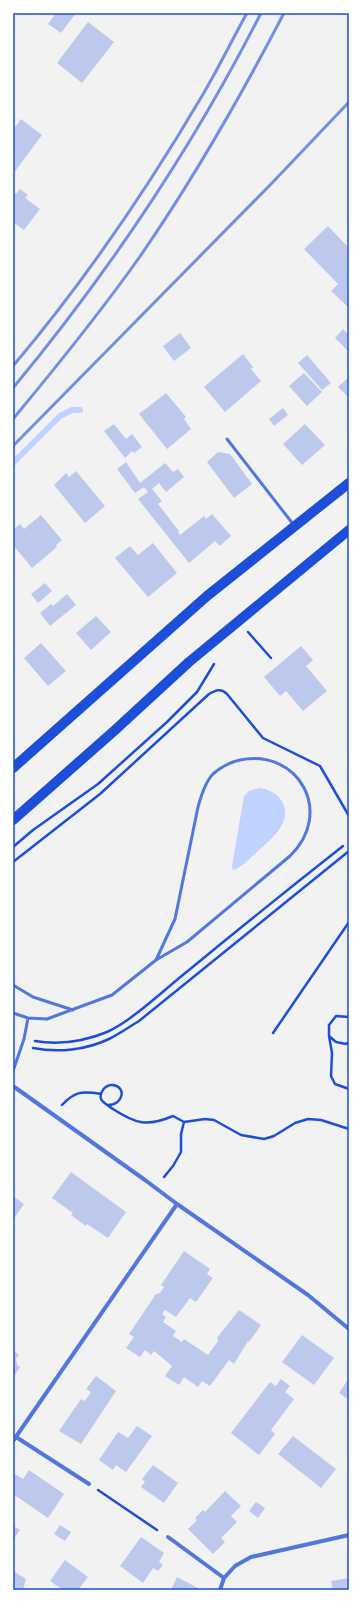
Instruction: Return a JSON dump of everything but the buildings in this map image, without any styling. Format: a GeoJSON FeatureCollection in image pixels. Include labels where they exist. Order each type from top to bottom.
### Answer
{"type":"FeatureCollection","features":[{"type":"Feature","properties":{"kind":"main road"},"geometry":{"type":"LineString","coordinates":[[13,768],[207,596],[349,483]]}},
{"type":"Feature","properties":{"kind":"main road"},"geometry":{"type":"LineString","coordinates":[[13,820],[114,731],[189,662],[349,530]]}},
{"type":"Feature","properties":{"kind":"street"},"geometry":{"type":"LineString","coordinates":[[13,1086],[177,1204],[308,1295],[349,1329]]}},
{"type":"Feature","properties":{"kind":"street"},"geometry":{"type":"LineString","coordinates":[[89,1484],[14,1439],[177,1204]]}},
{"type":"Feature","properties":{"kind":"street"},"geometry":{"type":"LineString","coordinates":[[220,1590],[224,1578],[235,1566],[251,1557],[349,1535]]}},
{"type":"Feature","properties":{"kind":"street"},"geometry":{"type":"LineString","coordinates":[[168,1537],[224,1578]]}},
{"type":"Feature","properties":{"kind":"lane"},"geometry":{"type":"LineString","coordinates":[[226,439],[295,526]]}},
{"type":"Feature","properties":{"kind":"lane"},"geometry":{"type":"LineString","coordinates":[[13,1013],[28,1018],[47,1019],[112,995],[156,960],[187,942],[300,847],[307,833],[309,823],[309,803],[301,782],[286,768],[278,763],[254,758],[230,762],[213,774],[204,789],[198,807],[175,919],[156,960]]}},
{"type":"Feature","properties":{"kind":"lane"},"geometry":{"type":"LineString","coordinates":[[13,985],[33,997],[73,1010]]}},
{"type":"Feature","properties":{"kind":"lane"},"geometry":{"type":"LineString","coordinates":[[13,1072],[24,1039],[28,1018]]}},
{"type":"Feature","properties":{"kind":"path"},"geometry":{"type":"LineString","coordinates":[[243,637],[248,632],[271,658]]}},
{"type":"Feature","properties":{"kind":"path"},"geometry":{"type":"LineString","coordinates":[[13,847],[33,830],[98,784],[167,722],[196,692],[217,660]]}},
{"type":"Feature","properties":{"kind":"path"},"geometry":{"type":"LineString","coordinates":[[13,862],[100,794],[209,694],[219,690],[227,694],[263,738],[320,766],[349,816]]}},
{"type":"Feature","properties":{"kind":"path"},"geometry":{"type":"LineString","coordinates":[[24,1039],[56,1042],[85,1039],[108,1031],[132,1016],[343,846]]}},
{"type":"Feature","properties":{"kind":"path"},"geometry":{"type":"LineString","coordinates":[[22,1046],[54,1051],[85,1048],[109,1040],[139,1022],[349,851]]}},
{"type":"Feature","properties":{"kind":"path"},"geometry":{"type":"LineString","coordinates":[[273,1033],[349,922]]}},
{"type":"Feature","properties":{"kind":"path"},"geometry":{"type":"LineString","coordinates":[[349,1017],[336,1016],[328,1024],[332,1052],[331,1076],[335,1084],[349,1088]]}},
{"type":"Feature","properties":{"kind":"path"},"geometry":{"type":"LineString","coordinates":[[329,1036],[336,1042],[346,1044],[349,1042]]}},
{"type":"Feature","properties":{"kind":"path"},"geometry":{"type":"LineString","coordinates":[[108,1105],[119,1103],[122,1098],[122,1092],[114,1085],[108,1085],[103,1089],[101,1099],[108,1105],[134,1122],[146,1124],[160,1122],[173,1116],[184,1122],[205,1119],[214,1120],[241,1135],[264,1139],[274,1136],[295,1123],[308,1119],[321,1120],[349,1129]]}},
{"type":"Feature","properties":{"kind":"path"},"geometry":{"type":"LineString","coordinates":[[53,1114],[66,1100],[75,1094],[86,1092],[101,1094]]}},
{"type":"Feature","properties":{"kind":"path"},"geometry":{"type":"LineString","coordinates":[[164,1177],[173,1166],[181,1152],[181,1134],[184,1122]]}},
{"type":"Feature","properties":{"kind":"path"},"geometry":{"type":"LineString","coordinates":[[89,1484],[168,1537]]}},
{"type":"Feature","properties":{"kind":"water"},"geometry":{"type":"Polygon","coordinates":[[[260,788],[272,792],[281,800],[285,808],[283,823],[274,837],[245,863],[233,870],[232,866],[244,796],[249,791],[260,788]]]}},
{"type":"Feature","properties":{"kind":"waterway"},"geometry":{"type":"LineString","coordinates":[[13,463],[60,416],[72,410],[80,410]]}},
{"type":"Feature","properties":{"kind":"railway"},"geometry":{"type":"LineString","coordinates":[[13,366],[65,302],[136,201],[202,96],[247,13]]}},
{"type":"Feature","properties":{"kind":"railway"},"geometry":{"type":"LineString","coordinates":[[13,388],[83,299],[148,207],[207,112],[261,13]]}},
{"type":"Feature","properties":{"kind":"railway"},"geometry":{"type":"LineString","coordinates":[[13,419],[95,318],[161,226],[216,136],[284,13]]}},
{"type":"Feature","properties":{"kind":"railway"},"geometry":{"type":"LineString","coordinates":[[13,446],[273,182],[349,102]]}}]}
